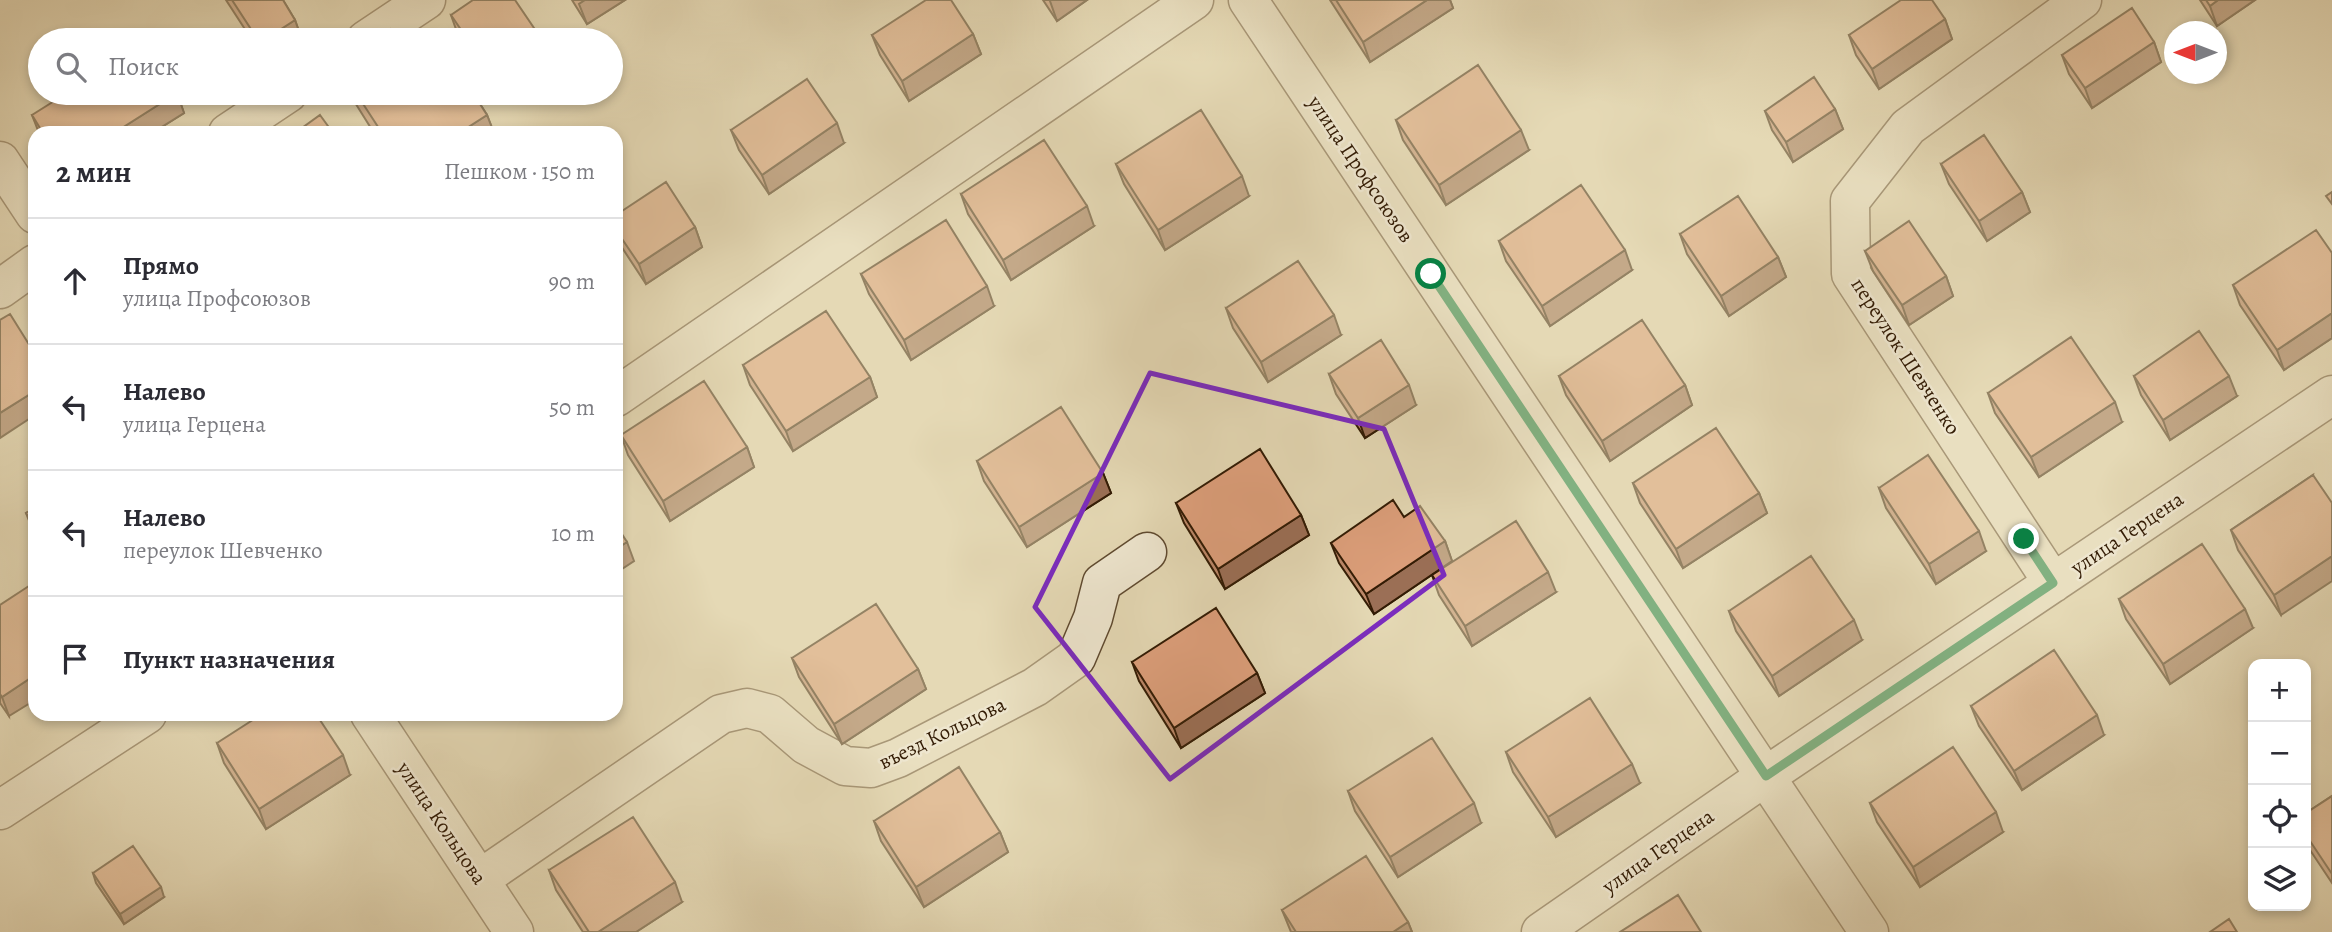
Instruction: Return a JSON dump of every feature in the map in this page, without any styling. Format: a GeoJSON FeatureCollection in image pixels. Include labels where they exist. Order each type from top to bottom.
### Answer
{"type":"FeatureCollection","features":[{"type":"Feature","properties":{"kind":"street"},"geometry":{"type":"LineString","coordinates":[[384,28],[426,0]]}},
{"type":"Feature","properties":{"kind":"street"},"geometry":{"type":"LineString","coordinates":[[623,392],[1194,0]]}},
{"type":"Feature","properties":{"kind":"street","name":"улица Профсоюзов"},"geometry":{"type":"LineString","coordinates":[[1248,0],[1870,932]]}},
{"type":"Feature","properties":{"kind":"street","name":"переулок Шевченко"},"geometry":{"type":"LineString","coordinates":[[2053,583],[1852,274],[1850,201],[1908,127],[2082,0]]}},
{"type":"Feature","properties":{"kind":"street"},"geometry":{"type":"LineString","coordinates":[[238,126],[270,105]]}},
{"type":"Feature","properties":{"kind":"street"},"geometry":{"type":"LineString","coordinates":[[0,161],[28,203]]}},
{"type":"Feature","properties":{"kind":"street"},"geometry":{"type":"LineString","coordinates":[[0,289],[28,269]]}},
{"type":"Feature","properties":{"kind":"street","name":"улица Герцена"},"geometry":{"type":"LineString","coordinates":[[1541,932],[1766,776],[2332,395]]}},
{"type":"Feature","properties":{"kind":"street","name":"въезд Кольцова"},"geometry":{"type":"LineString","coordinates":[[480,879],[721,714],[747,708],[770,714],[806,745],[845,766],[871,768],[898,758],[1035,687],[1076,658],[1093,618],[1102,583],[1147,552]]}},
{"type":"Feature","properties":{"kind":"street"},"geometry":{"type":"LineString","coordinates":[[0,810],[136,721]]}},
{"type":"Feature","properties":{"kind":"street","name":"улица Кольцова"},"geometry":{"type":"LineString","coordinates":[[375,721],[513,932]]}},
{"type":"Feature","properties":{"kind":"highlighted area"},"geometry":{"type":"Polygon","coordinates":[[[1150,373],[1384,429],[1444,575],[1170,779],[1035,607],[1150,373]]]}},
{"type":"Feature","properties":{"kind":"building"},"geometry":{"type":"Polygon","coordinates":[[[232,0],[283,0],[295,20],[283,28],[250,28],[232,0]]]}},
{"type":"Feature","properties":{"kind":"building"},"geometry":{"type":"Polygon","coordinates":[[[473,0],[515,0],[534,28],[460,28],[451,15],[473,0]]]}},
{"type":"Feature","properties":{"kind":"building"},"geometry":{"type":"Polygon","coordinates":[[[926,0],[951,0],[973,34],[902,81],[872,35],[926,0]]]}},
{"type":"Feature","properties":{"kind":"building"},"geometry":{"type":"Polygon","coordinates":[[[1336,0],[1427,0],[1363,42],[1336,0]]]}},
{"type":"Feature","properties":{"kind":"building"},"geometry":{"type":"Polygon","coordinates":[[[1901,0],[1932,0],[1945,19],[1872,69],[1849,35],[1901,0]]]}},
{"type":"Feature","properties":{"kind":"building"},"geometry":{"type":"Polygon","coordinates":[[[2206,0],[2218,0],[2210,6],[2206,0]]]}},
{"type":"Feature","properties":{"kind":"building"},"geometry":{"type":"Polygon","coordinates":[[[2132,8],[2154,42],[2085,88],[2062,55],[2132,8]]]}},
{"type":"Feature","properties":{"kind":"building"},"geometry":{"type":"Polygon","coordinates":[[[1478,65],[1521,130],[1439,185],[1396,120],[1478,65]]]}},
{"type":"Feature","properties":{"kind":"building"},"geometry":{"type":"Polygon","coordinates":[[[1814,77],[1835,109],[1786,142],[1765,111],[1814,77]]]}},
{"type":"Feature","properties":{"kind":"building"},"geometry":{"type":"Polygon","coordinates":[[[807,79],[837,123],[762,175],[731,130],[807,79]]]}},
{"type":"Feature","properties":{"kind":"building"},"geometry":{"type":"Polygon","coordinates":[[[48,105],[158,105],[125,126],[39,126],[32,115],[48,105]]]}},
{"type":"Feature","properties":{"kind":"building"},"geometry":{"type":"Polygon","coordinates":[[[364,105],[481,105],[487,115],[470,126],[377,126],[364,105]]]}},
{"type":"Feature","properties":{"kind":"building"},"geometry":{"type":"Polygon","coordinates":[[[1201,110],[1242,176],[1158,230],[1116,164],[1201,110]]]}},
{"type":"Feature","properties":{"kind":"building"},"geometry":{"type":"Polygon","coordinates":[[[320,115],[328,126],[305,126],[320,115]]]}},
{"type":"Feature","properties":{"kind":"building"},"geometry":{"type":"Polygon","coordinates":[[[1984,135],[2022,192],[1979,221],[1941,164],[1984,135]]]}},
{"type":"Feature","properties":{"kind":"building"},"geometry":{"type":"Polygon","coordinates":[[[1044,140],[1087,206],[1003,260],[961,194],[1044,140]]]}},
{"type":"Feature","properties":{"kind":"building"},"geometry":{"type":"Polygon","coordinates":[[[666,182],[695,227],[639,264],[623,240],[623,210],[666,182]]]}},
{"type":"Feature","properties":{"kind":"building"},"geometry":{"type":"Polygon","coordinates":[[[1581,185],[1625,250],[1542,306],[1499,241],[1581,185]]]}},
{"type":"Feature","properties":{"kind":"building"},"geometry":{"type":"Polygon","coordinates":[[[2332,192],[2332,204],[2326,196],[2332,192]]]}},
{"type":"Feature","properties":{"kind":"building"},"geometry":{"type":"Polygon","coordinates":[[[1738,196],[1778,257],[1721,296],[1680,234],[1738,196]]]}},
{"type":"Feature","properties":{"kind":"building"},"geometry":{"type":"Polygon","coordinates":[[[946,220],[987,286],[904,340],[861,274],[946,220]]]}},
{"type":"Feature","properties":{"kind":"building"},"geometry":{"type":"Polygon","coordinates":[[[1909,221],[1946,276],[1902,305],[1865,251],[1909,221]]]}},
{"type":"Feature","properties":{"kind":"building"},"geometry":{"type":"Polygon","coordinates":[[[2316,230],[2332,253],[2332,313],[2277,350],[2233,285],[2316,230]]]}},
{"type":"Feature","properties":{"kind":"building"},"geometry":{"type":"Polygon","coordinates":[[[1298,261],[1334,315],[1261,362],[1226,308],[1298,261]]]}},
{"type":"Feature","properties":{"kind":"building"},"geometry":{"type":"Polygon","coordinates":[[[826,311],[870,377],[786,431],[743,365],[826,311]]]}},
{"type":"Feature","properties":{"kind":"building"},"geometry":{"type":"Polygon","coordinates":[[[10,314],[28,343],[28,395],[0,413],[0,320],[10,314]]]}},
{"type":"Feature","properties":{"kind":"building"},"geometry":{"type":"Polygon","coordinates":[[[1642,320],[1685,385],[1602,441],[1559,376],[1642,320]]]}},
{"type":"Feature","properties":{"kind":"building"},"geometry":{"type":"Polygon","coordinates":[[[2199,331],[2229,376],[2163,420],[2134,376],[2199,331]]]}},
{"type":"Feature","properties":{"kind":"building"},"geometry":{"type":"Polygon","coordinates":[[[2071,337],[2115,402],[2031,457],[1988,393],[2071,337]]]}},
{"type":"Feature","properties":{"kind":"building"},"geometry":{"type":"Polygon","coordinates":[[[1381,340],[1409,385],[1358,418],[1329,374],[1381,340]]]}},
{"type":"Feature","properties":{"kind":"building"},"geometry":{"type":"Polygon","coordinates":[[[704,381],[747,447],[663,501],[623,438],[623,434],[704,381]]]}},
{"type":"Feature","properties":{"kind":"building"},"geometry":{"type":"Polygon","coordinates":[[[1061,407],[1103,473],[1019,527],[977,461],[1061,407]]]}},
{"type":"Feature","properties":{"kind":"building"},"geometry":{"type":"Polygon","coordinates":[[[1716,428],[1759,493],[1676,549],[1633,483],[1716,428]]]}},
{"type":"Feature","properties":{"kind":"building"},"geometry":{"type":"Polygon","coordinates":[[[1260,449],[1301,515],[1218,569],[1176,503],[1260,449]]]}},
{"type":"Feature","properties":{"kind":"building"},"geometry":{"type":"Polygon","coordinates":[[[1928,455],[1979,531],[1929,564],[1879,488],[1928,455]]]}},
{"type":"Feature","properties":{"kind":"building"},"geometry":{"type":"Polygon","coordinates":[[[2313,475],[2332,503],[2332,556],[2274,595],[2231,530],[2313,475]]]}},
{"type":"Feature","properties":{"kind":"building"},"geometry":{"type":"Polygon","coordinates":[[[1393,500],[1404,517],[1420,506],[1445,541],[1366,594],[1331,543],[1393,500]]]}},
{"type":"Feature","properties":{"kind":"building"},"geometry":{"type":"Polygon","coordinates":[[[1516,521],[1548,572],[1465,626],[1432,575],[1516,521]]]}},
{"type":"Feature","properties":{"kind":"building"},"geometry":{"type":"Polygon","coordinates":[[[2202,544],[2245,609],[2163,664],[2119,599],[2202,544]]]}},
{"type":"Feature","properties":{"kind":"building"},"geometry":{"type":"Polygon","coordinates":[[[1811,556],[1854,620],[1772,676],[1729,611],[1811,556]]]}},
{"type":"Feature","properties":{"kind":"building"},"geometry":{"type":"Polygon","coordinates":[[[28,587],[28,680],[2,697],[0,694],[0,605],[28,587]]]}},
{"type":"Feature","properties":{"kind":"building"},"geometry":{"type":"Polygon","coordinates":[[[876,604],[918,669],[834,724],[792,658],[876,604]]]}},
{"type":"Feature","properties":{"kind":"building"},"geometry":{"type":"Polygon","coordinates":[[[1216,608],[1257,673],[1174,728],[1132,662],[1216,608]]]}},
{"type":"Feature","properties":{"kind":"building"},"geometry":{"type":"Polygon","coordinates":[[[2054,650],[2097,715],[2014,771],[1971,706],[2054,650]]]}},
{"type":"Feature","properties":{"kind":"building"},"geometry":{"type":"Polygon","coordinates":[[[1590,698],[1632,764],[1548,817],[1506,752],[1590,698]]]}},
{"type":"Feature","properties":{"kind":"building"},"geometry":{"type":"Polygon","coordinates":[[[251,721],[321,721],[343,755],[259,809],[217,743],[251,721]]]}},
{"type":"Feature","properties":{"kind":"building"},"geometry":{"type":"Polygon","coordinates":[[[1432,738],[1474,803],[1390,857],[1348,791],[1432,738]]]}},
{"type":"Feature","properties":{"kind":"building"},"geometry":{"type":"Polygon","coordinates":[[[1953,747],[1996,812],[1913,867],[1870,803],[1953,747]]]}},
{"type":"Feature","properties":{"kind":"building"},"geometry":{"type":"Polygon","coordinates":[[[959,767],[1000,832],[916,887],[874,821],[959,767]]]}},
{"type":"Feature","properties":{"kind":"building"},"geometry":{"type":"Polygon","coordinates":[[[2332,796],[2332,874],[2311,842],[2311,810],[2332,796]]]}},
{"type":"Feature","properties":{"kind":"building"},"geometry":{"type":"Polygon","coordinates":[[[633,817],[675,882],[598,932],[589,932],[549,870],[633,817]]]}},
{"type":"Feature","properties":{"kind":"building"},"geometry":{"type":"Polygon","coordinates":[[[133,846],[161,887],[120,914],[93,873],[133,846]]]}},
{"type":"Feature","properties":{"kind":"building"},"geometry":{"type":"Polygon","coordinates":[[[1366,856],[1408,922],[1393,932],[1296,932],[1282,910],[1366,856]]]}},
{"type":"Feature","properties":{"kind":"building"},"geometry":{"type":"Polygon","coordinates":[[[1678,895],[1701,932],[1620,932],[1678,895]]]}},
{"type":"Feature","properties":{"kind":"building"},"geometry":{"type":"Polygon","coordinates":[[[2229,919],[2237,932],[2210,932],[2229,919]]]}},
{"type":"Feature","properties":{"kind":"route"},"geometry":{"type":"LineString","coordinates":[[1431,274],[1766,776],[2053,583],[2024,539]]}}]}
